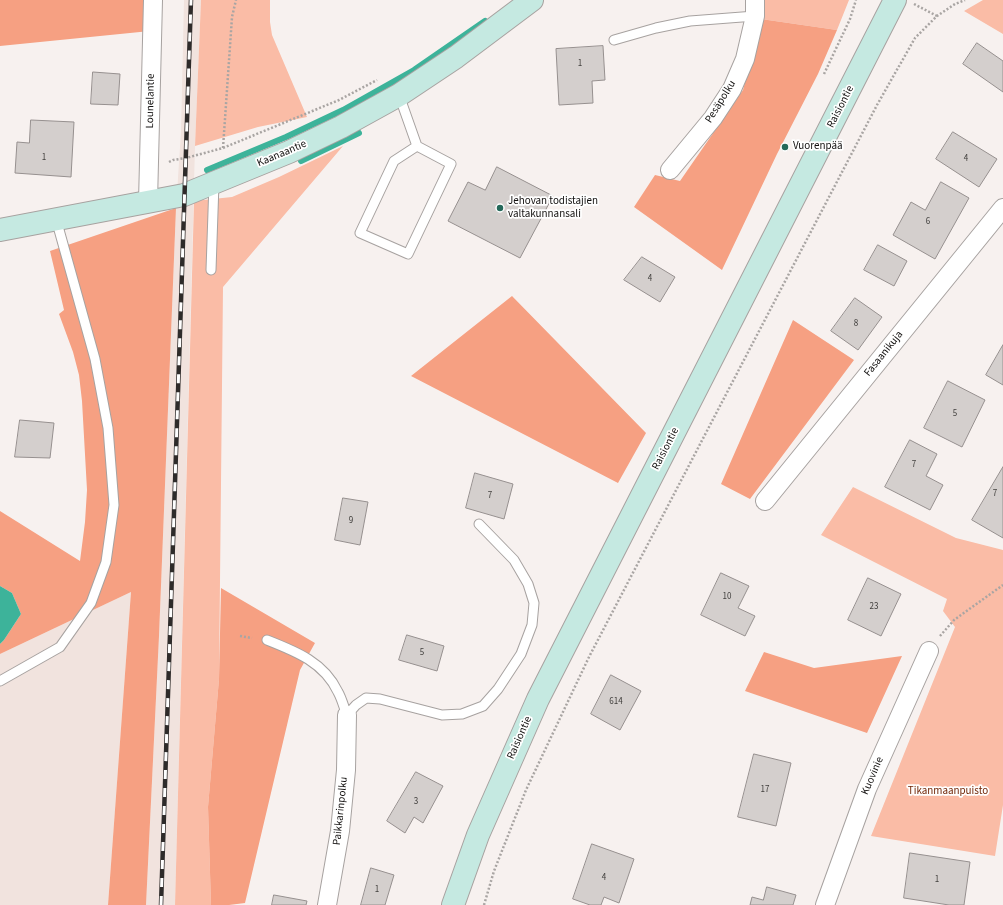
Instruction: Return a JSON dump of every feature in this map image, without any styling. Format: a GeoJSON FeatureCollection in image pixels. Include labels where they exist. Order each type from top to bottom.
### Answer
{"type":"FeatureCollection","features":[{"type":"Feature","properties":{"kind":"main road","name":"Kaanaantie"},"geometry":{"type":"LineString","coordinates":[[0,230],[184,195],[299,148],[399,95],[456,57],[532,0]]}},
{"type":"Feature","properties":{"kind":"main road","name":"Raisiontie"},"geometry":{"type":"LineString","coordinates":[[453,905],[478,835],[538,699],[904,2]]}},
{"type":"Feature","properties":{"kind":"street","name":"Lounelantie"},"geometry":{"type":"LineString","coordinates":[[148,202],[153,0]]}},
{"type":"Feature","properties":{"kind":"street","name":"Pesäpolku"},"geometry":{"type":"LineString","coordinates":[[670,170],[713,118],[732,90],[745,59],[755,8]]}},
{"type":"Feature","properties":{"kind":"street","name":"Fasaanikuja"},"geometry":{"type":"LineString","coordinates":[[765,501],[1003,208]]}},
{"type":"Feature","properties":{"kind":"street","name":"Kuovinie"},"geometry":{"type":"LineString","coordinates":[[825,905],[867,789],[929,651]]}},
{"type":"Feature","properties":{"kind":"street","name":"Paikkarinpolku"},"geometry":{"type":"LineString","coordinates":[[327,905],[340,831],[346,770],[347,715]]}},
{"type":"Feature","properties":{"kind":"lane"},"geometry":{"type":"LineString","coordinates":[[614,40],[656,28],[755,8]]}},
{"type":"Feature","properties":{"kind":"lane"},"geometry":{"type":"LineString","coordinates":[[399,95],[417,146],[451,164],[408,254],[360,233],[394,161],[417,146]]}},
{"type":"Feature","properties":{"kind":"lane"},"geometry":{"type":"LineString","coordinates":[[211,270],[214,183]]}},
{"type":"Feature","properties":{"kind":"lane"},"geometry":{"type":"LineString","coordinates":[[0,681],[60,647],[91,604],[106,562],[114,505],[108,428],[95,359],[56,219]]}},
{"type":"Feature","properties":{"kind":"lane"},"geometry":{"type":"LineString","coordinates":[[347,715],[356,704],[366,698],[380,699],[442,715],[462,714],[483,706],[498,690],[524,646],[532,624],[534,603],[528,584],[514,560],[479,524]]}},
{"type":"Feature","properties":{"kind":"lane"},"geometry":{"type":"LineString","coordinates":[[267,640],[300,653],[322,669],[338,691],[347,715]]}},
{"type":"Feature","properties":{"kind":"path"},"geometry":{"type":"LineString","coordinates":[[223,148],[232,17],[236,0]]}},
{"type":"Feature","properties":{"kind":"path"},"geometry":{"type":"LineString","coordinates":[[824,74],[850,18],[856,0]]}},
{"type":"Feature","properties":{"kind":"path"},"geometry":{"type":"LineString","coordinates":[[484,905],[494,871],[526,790],[589,657],[877,105],[915,38],[937,16],[955,4],[965,0]]}},
{"type":"Feature","properties":{"kind":"path"},"geometry":{"type":"LineString","coordinates":[[904,2],[937,16]]}},
{"type":"Feature","properties":{"kind":"path"},"geometry":{"type":"LineString","coordinates":[[149,176],[172,160],[186,158],[223,148],[339,100],[381,79]]}},
{"type":"Feature","properties":{"kind":"path"},"geometry":{"type":"LineString","coordinates":[[929,651],[954,620],[1003,585]]}},
{"type":"Feature","properties":{"kind":"shaded area"},"geometry":{"type":"Polygon","coordinates":[[[0,0],[149,0],[150,31],[0,46],[0,0]]]}},
{"type":"Feature","properties":{"kind":"shaded area"},"geometry":{"type":"Polygon","coordinates":[[[184,0],[201,0],[195,146],[175,905],[146,905],[159,636],[176,208],[181,132],[184,0]]]}},
{"type":"Feature","properties":{"kind":"shaded area"},"geometry":{"type":"Polygon","coordinates":[[[761,19],[837,30],[818,74],[777,154],[722,270],[634,207],[655,175],[680,181],[743,90],[761,19]]]}},
{"type":"Feature","properties":{"kind":"shaded area"},"geometry":{"type":"Polygon","coordinates":[[[176,208],[159,636],[146,905],[108,905],[131,592],[0,654],[0,644],[21,614],[12,593],[0,586],[0,511],[80,561],[87,490],[82,401],[79,375],[73,352],[59,314],[64,310],[50,251],[176,208]]]}},
{"type":"Feature","properties":{"kind":"shaded area"},"geometry":{"type":"Polygon","coordinates":[[[512,296],[646,433],[618,483],[411,376],[512,296]]]}},
{"type":"Feature","properties":{"kind":"shaded area"},"geometry":{"type":"Polygon","coordinates":[[[793,320],[854,360],[750,499],[721,484],[793,320]]]}},
{"type":"Feature","properties":{"kind":"shaded area"},"geometry":{"type":"Polygon","coordinates":[[[0,586],[12,593],[21,614],[0,644],[0,586]]]}},
{"type":"Feature","properties":{"kind":"shaded area"},"geometry":{"type":"Polygon","coordinates":[[[221,588],[315,643],[300,670],[245,903],[211,905],[208,807],[219,679],[221,588]]]}},
{"type":"Feature","properties":{"kind":"shaded area"},"geometry":{"type":"Polygon","coordinates":[[[131,592],[108,905],[0,905],[0,654],[131,592]]]}},
{"type":"Feature","properties":{"kind":"shaded area"},"geometry":{"type":"Polygon","coordinates":[[[764,652],[814,668],[902,656],[867,733],[745,691],[764,652]]]}},
{"type":"Feature","properties":{"kind":"green space"},"geometry":{"type":"Polygon","coordinates":[[[201,0],[270,0],[270,22],[272,35],[307,117],[258,127],[195,146],[201,0]]]}},
{"type":"Feature","properties":{"kind":"green space"},"geometry":{"type":"Polygon","coordinates":[[[762,0],[849,0],[837,30],[761,19],[762,0]]]}},
{"type":"Feature","properties":{"kind":"green space"},"geometry":{"type":"Polygon","coordinates":[[[983,0],[1003,0],[1003,34],[964,11],[983,0]]]}},
{"type":"Feature","properties":{"kind":"green space"},"geometry":{"type":"Polygon","coordinates":[[[343,146],[223,287],[219,679],[208,807],[211,905],[175,905],[194,201],[232,197],[279,177],[343,146]]]}},
{"type":"Feature","properties":{"kind":"green space","name":"Tikanmaanpuisto"},"geometry":{"type":"Polygon","coordinates":[[[853,487],[956,538],[1003,550],[1003,805],[995,856],[871,836],[955,627],[943,611],[947,599],[821,535],[853,487]]]}},
{"type":"Feature","properties":{"kind":"building"},"geometry":{"type":"Polygon","coordinates":[[[977,43],[1003,61],[1003,92],[963,64],[977,43]]]}},
{"type":"Feature","properties":{"kind":"building"},"geometry":{"type":"Polygon","coordinates":[[[603,46],[605,80],[592,81],[593,103],[559,105],[556,49],[603,46]]]}},
{"type":"Feature","properties":{"kind":"building"},"geometry":{"type":"Polygon","coordinates":[[[93,72],[120,74],[118,105],[91,104],[93,72]]]}},
{"type":"Feature","properties":{"kind":"building"},"geometry":{"type":"Polygon","coordinates":[[[31,120],[74,122],[71,177],[15,173],[17,142],[29,143],[31,120]]]}},
{"type":"Feature","properties":{"kind":"building"},"geometry":{"type":"Polygon","coordinates":[[[953,132],[997,159],[979,187],[936,159],[953,132]]]}},
{"type":"Feature","properties":{"kind":"building","name":"Jehovan todistajien valtakunnansali"},"geometry":{"type":"Polygon","coordinates":[[[497,167],[553,196],[520,258],[448,221],[468,182],[485,190],[497,167]]]}},
{"type":"Feature","properties":{"kind":"building"},"geometry":{"type":"Polygon","coordinates":[[[941,182],[969,198],[935,259],[893,235],[911,202],[925,210],[941,182]]]}},
{"type":"Feature","properties":{"kind":"building"},"geometry":{"type":"Polygon","coordinates":[[[878,245],[907,261],[894,286],[864,270],[878,245]]]}},
{"type":"Feature","properties":{"kind":"building"},"geometry":{"type":"Polygon","coordinates":[[[642,257],[675,277],[660,302],[624,280],[642,257]]]}},
{"type":"Feature","properties":{"kind":"building"},"geometry":{"type":"Polygon","coordinates":[[[855,298],[882,317],[858,350],[831,331],[855,298]]]}},
{"type":"Feature","properties":{"kind":"building"},"geometry":{"type":"Polygon","coordinates":[[[1003,345],[1003,385],[986,375],[1003,345]]]}},
{"type":"Feature","properties":{"kind":"building"},"geometry":{"type":"Polygon","coordinates":[[[948,381],[985,400],[962,447],[924,428],[948,381]]]}},
{"type":"Feature","properties":{"kind":"building"},"geometry":{"type":"Polygon","coordinates":[[[20,420],[54,423],[50,458],[15,457],[20,420]]]}},
{"type":"Feature","properties":{"kind":"building"},"geometry":{"type":"Polygon","coordinates":[[[910,440],[937,454],[926,476],[943,485],[930,510],[885,487],[910,440]]]}},
{"type":"Feature","properties":{"kind":"building"},"geometry":{"type":"Polygon","coordinates":[[[1003,467],[1003,538],[972,520],[1003,467]]]}},
{"type":"Feature","properties":{"kind":"building"},"geometry":{"type":"Polygon","coordinates":[[[475,473],[513,484],[504,519],[466,508],[475,473]]]}},
{"type":"Feature","properties":{"kind":"building"},"geometry":{"type":"Polygon","coordinates":[[[343,498],[368,502],[360,545],[335,540],[343,498]]]}},
{"type":"Feature","properties":{"kind":"building"},"geometry":{"type":"Polygon","coordinates":[[[721,573],[749,586],[738,608],[755,616],[745,636],[701,615],[721,573]]]}},
{"type":"Feature","properties":{"kind":"building"},"geometry":{"type":"Polygon","coordinates":[[[868,578],[901,594],[881,636],[848,620],[868,578]]]}},
{"type":"Feature","properties":{"kind":"building"},"geometry":{"type":"Polygon","coordinates":[[[407,635],[444,646],[437,671],[399,660],[407,635]]]}},
{"type":"Feature","properties":{"kind":"building"},"geometry":{"type":"Polygon","coordinates":[[[611,675],[641,691],[620,730],[591,714],[611,675]]]}},
{"type":"Feature","properties":{"kind":"building"},"geometry":{"type":"Polygon","coordinates":[[[754,754],[791,763],[776,826],[738,817],[754,754]]]}},
{"type":"Feature","properties":{"kind":"building"},"geometry":{"type":"Polygon","coordinates":[[[416,772],[443,786],[423,823],[414,817],[405,833],[387,821],[416,772]]]}},
{"type":"Feature","properties":{"kind":"building"},"geometry":{"type":"Polygon","coordinates":[[[592,844],[634,859],[619,903],[604,897],[601,905],[590,905],[573,899],[592,844]]]}},
{"type":"Feature","properties":{"kind":"building"},"geometry":{"type":"Polygon","coordinates":[[[910,853],[970,862],[964,905],[949,905],[904,898],[910,853]]]}},
{"type":"Feature","properties":{"kind":"building"},"geometry":{"type":"Polygon","coordinates":[[[371,868],[394,875],[385,905],[361,905],[371,868]]]}},
{"type":"Feature","properties":{"kind":"building"},"geometry":{"type":"Polygon","coordinates":[[[767,887],[796,895],[793,905],[750,905],[752,897],[763,900],[767,887]]]}},
{"type":"Feature","properties":{"kind":"building"},"geometry":{"type":"Polygon","coordinates":[[[274,895],[307,901],[306,905],[272,905],[274,895]]]}},
{"type":"Feature","properties":{"kind":"waterway"},"geometry":{"type":"LineString","coordinates":[[207,170],[286,137],[343,110],[414,70],[485,21]]}},
{"type":"Feature","properties":{"kind":"waterway"},"geometry":{"type":"LineString","coordinates":[[301,161],[359,133]]}},
{"type":"Feature","properties":{"kind":"railway"},"geometry":{"type":"LineString","coordinates":[[161,905],[191,0]]}},
{"type":"Feature","properties":{"kind":"place","name":"Vuorenpää"},"geometry":{"type":"Point","coordinates":[785,147]}},
{"type":"Feature","properties":{"kind":"place","name":"Jehovan todistajien valtakunnansali"},"geometry":{"type":"Point","coordinates":[500,208]}}]}
